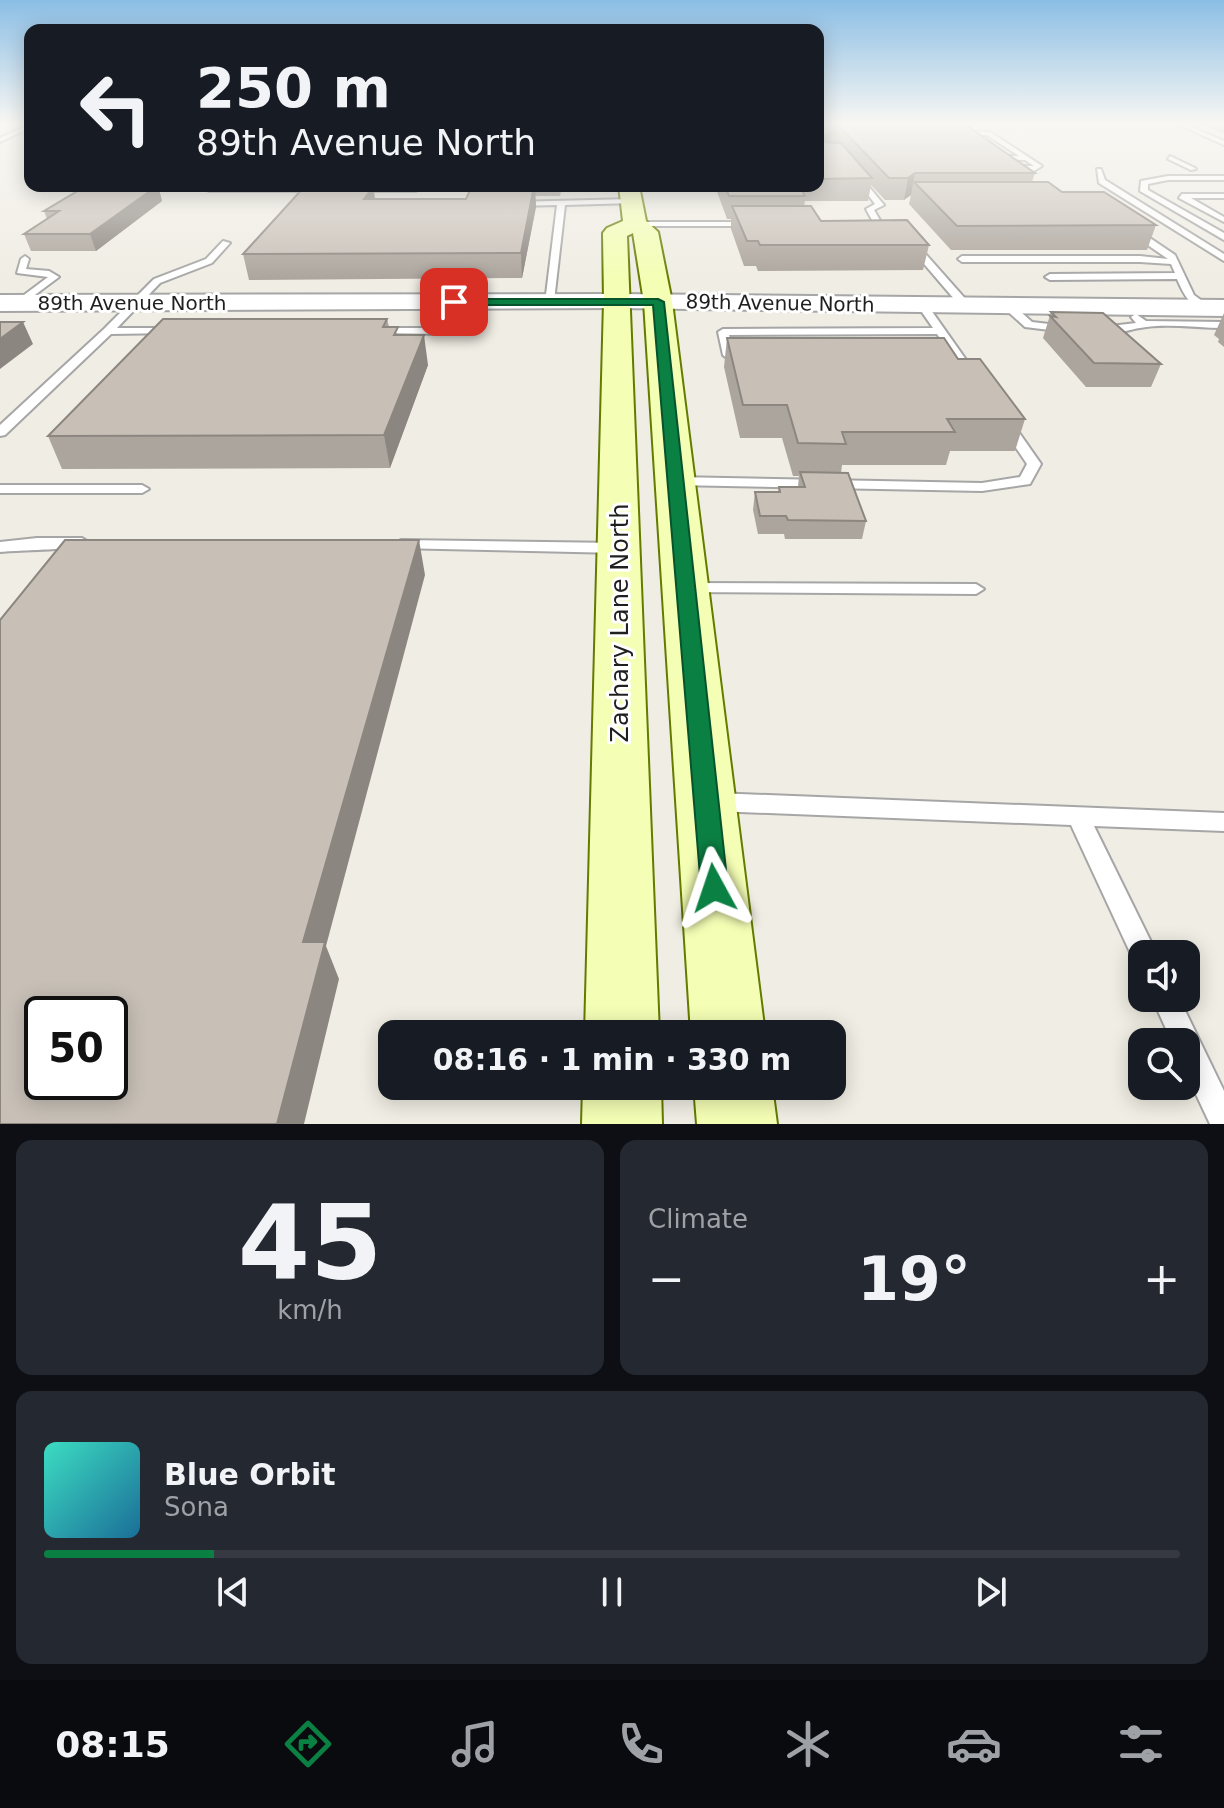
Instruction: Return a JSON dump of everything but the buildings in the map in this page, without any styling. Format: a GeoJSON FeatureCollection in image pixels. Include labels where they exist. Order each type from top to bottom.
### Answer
{"type":"FeatureCollection","features":[{"type":"Feature","properties":{"kind":"main road","name":"Zachary Lane North"},"geometry":{"type":"LineString","coordinates":[[622,1020],[620,548],[646,232],[632,204]]}},
{"type":"Feature","properties":{"kind":"main road","name":"Zachary Lane North"},"geometry":{"type":"LineString","coordinates":[[638,302],[675,481],[727,1020]]}},
{"type":"Feature","properties":{"kind":"main road"},"geometry":{"type":"LineString","coordinates":[[622,1100],[622,1124]]}},
{"type":"Feature","properties":{"kind":"main road"},"geometry":{"type":"LineString","coordinates":[[734,1100],[737,1124]]}},
{"type":"Feature","properties":{"kind":"street","name":"89th Avenue North"},"geometry":{"type":"LineString","coordinates":[[10,303],[355,308],[549,301],[965,305],[1134,316],[1218,314]]}},
{"type":"Feature","properties":{"kind":"lane"},"geometry":{"type":"LineString","coordinates":[[855,175],[880,205],[870,209],[881,229],[907,238],[965,305]]}},
{"type":"Feature","properties":{"kind":"lane"},"geometry":{"type":"LineString","coordinates":[[1100,175],[1102,181],[1224,258]]}},
{"type":"Feature","properties":{"kind":"lane"},"geometry":{"type":"LineString","coordinates":[[1224,178],[1168,178],[1144,183],[1144,191],[1224,237]]}},
{"type":"Feature","properties":{"kind":"lane"},"geometry":{"type":"LineString","coordinates":[[1224,196],[1182,196],[1224,220]]}},
{"type":"Feature","properties":{"kind":"lane"},"geometry":{"type":"LineString","coordinates":[[549,301],[561,203]]}},
{"type":"Feature","properties":{"kind":"lane"},"geometry":{"type":"LineString","coordinates":[[502,204],[632,204],[767,224]]}},
{"type":"Feature","properties":{"kind":"lane"},"geometry":{"type":"LineString","coordinates":[[862,224],[878,224]]}},
{"type":"Feature","properties":{"kind":"lane"},"geometry":{"type":"LineString","coordinates":[[1123,224],[1172,257],[1190,297],[1218,314]]}},
{"type":"Feature","properties":{"kind":"lane"},"geometry":{"type":"LineString","coordinates":[[0,432],[157,281],[209,261],[226,243]]}},
{"type":"Feature","properties":{"kind":"lane"},"geometry":{"type":"LineString","coordinates":[[10,303],[54,277],[46,273],[20,271],[25,259]]}},
{"type":"Feature","properties":{"kind":"lane"},"geometry":{"type":"LineString","coordinates":[[962,259],[1140,259],[1174,262]]}},
{"type":"Feature","properties":{"kind":"lane"},"geometry":{"type":"LineString","coordinates":[[1050,277],[1180,276]]}},
{"type":"Feature","properties":{"kind":"lane"},"geometry":{"type":"LineString","coordinates":[[922,305],[940,331],[950,355],[983,391]]}},
{"type":"Feature","properties":{"kind":"lane"},"geometry":{"type":"LineString","coordinates":[[1008,306],[1034,327],[1079,329]]}},
{"type":"Feature","properties":{"kind":"lane"},"geometry":{"type":"LineString","coordinates":[[1092,329],[1118,330],[1134,316]]}},
{"type":"Feature","properties":{"kind":"lane"},"geometry":{"type":"LineString","coordinates":[[108,331],[186,331]]}},
{"type":"Feature","properties":{"kind":"lane"},"geometry":{"type":"LineString","coordinates":[[371,331],[445,331]]}},
{"type":"Feature","properties":{"kind":"lane"},"geometry":{"type":"LineString","coordinates":[[760,355],[729,355],[723,332],[940,331]]}},
{"type":"Feature","properties":{"kind":"lane"},"geometry":{"type":"LineString","coordinates":[[675,481],[982,487],[1025,481],[1034,464],[1000,415]]}},
{"type":"Feature","properties":{"kind":"lane"},"geometry":{"type":"LineString","coordinates":[[0,489],[142,489]]}},
{"type":"Feature","properties":{"kind":"lane"},"geometry":{"type":"LineString","coordinates":[[0,547],[37,543],[99,543]]}},
{"type":"Feature","properties":{"kind":"lane"},"geometry":{"type":"LineString","coordinates":[[378,545],[620,548]]}},
{"type":"Feature","properties":{"kind":"lane"},"geometry":{"type":"LineString","coordinates":[[686,588],[976,589]]}},
{"type":"Feature","properties":{"kind":"lane"},"geometry":{"type":"LineString","coordinates":[[706,801],[1224,822]]}},
{"type":"Feature","properties":{"kind":"lane"},"geometry":{"type":"LineString","coordinates":[[1078,816],[1137,940]]}},
{"type":"Feature","properties":{"kind":"lane"},"geometry":{"type":"LineString","coordinates":[[1200,1071],[1224,1122]]}},
{"type":"Feature","properties":{"kind":"route"},"geometry":{"type":"LineString","coordinates":[[454,302],[658,302],[714,888]]}}]}
